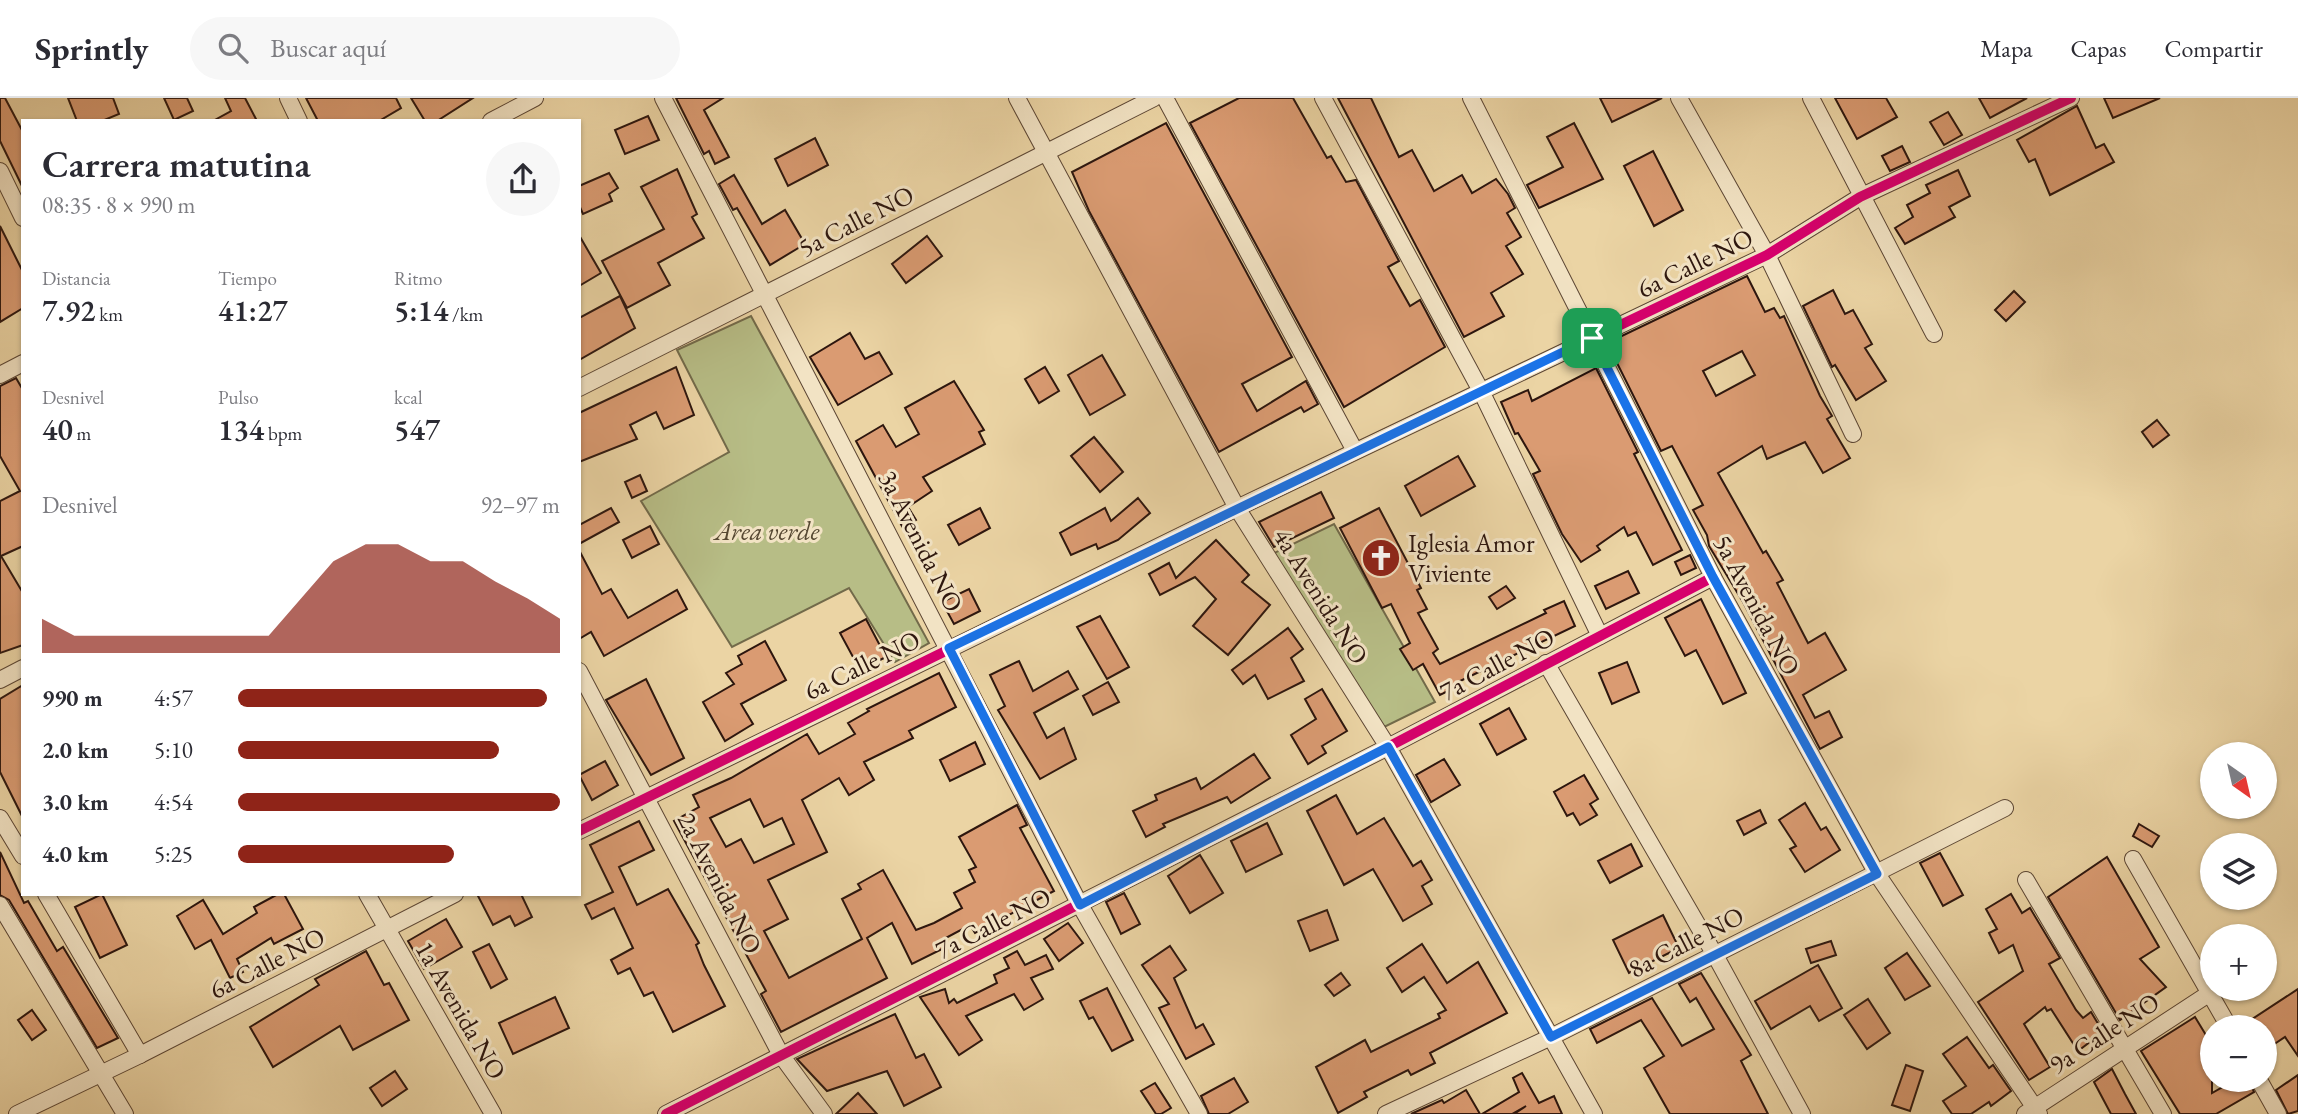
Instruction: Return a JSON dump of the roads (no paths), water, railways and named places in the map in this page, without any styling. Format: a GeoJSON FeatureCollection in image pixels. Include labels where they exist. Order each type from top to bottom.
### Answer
{"type":"FeatureCollection","features":[{"type":"Feature","properties":{"kind":"street"},"geometry":{"type":"LineString","coordinates":[[288,98],[298,119]]}},
{"type":"Feature","properties":{"kind":"street"},"geometry":{"type":"LineString","coordinates":[[495,119],[535,98]]}},
{"type":"Feature","properties":{"kind":"street","name":"3a Avenida NO"},"geometry":{"type":"LineString","coordinates":[[663,98],[1080,905],[1199,1114]]}},
{"type":"Feature","properties":{"kind":"street","name":"4a Avenida NO"},"geometry":{"type":"LineString","coordinates":[[1017,98],[1237,508],[1388,747],[1594,1114]]}},
{"type":"Feature","properties":{"kind":"street","name":"5a Calle NO"},"geometry":{"type":"LineString","coordinates":[[581,387],[1154,98]]}},
{"type":"Feature","properties":{"kind":"street"},"geometry":{"type":"LineString","coordinates":[[1165,98],[1355,451]]}},
{"type":"Feature","properties":{"kind":"street"},"geometry":{"type":"LineString","coordinates":[[1323,98],[1480,391],[1600,636]]}},
{"type":"Feature","properties":{"kind":"street","name":"5a Avenida NO"},"geometry":{"type":"LineString","coordinates":[[1471,98],[1713,577],[1877,874],[2033,1112]]}},
{"type":"Feature","properties":{"kind":"street"},"geometry":{"type":"LineString","coordinates":[[1679,98],[1767,255],[1853,434]]}},
{"type":"Feature","properties":{"kind":"street"},"geometry":{"type":"LineString","coordinates":[[1811,98],[1860,197],[1934,334]]}},
{"type":"Feature","properties":{"kind":"street","name":"6a Calle NO"},"geometry":{"type":"LineString","coordinates":[[581,830],[1237,508],[1767,255],[1860,197],[2071,98]]}},
{"type":"Feature","properties":{"kind":"street"},"geometry":{"type":"LineString","coordinates":[[0,171],[21,214]]}},
{"type":"Feature","properties":{"kind":"street"},"geometry":{"type":"LineString","coordinates":[[0,375],[21,364]]}},
{"type":"Feature","properties":{"kind":"street","name":"7a Calle NO"},"geometry":{"type":"LineString","coordinates":[[666,1114],[1080,905],[1713,577]]}},
{"type":"Feature","properties":{"kind":"street"},"geometry":{"type":"LineString","coordinates":[[1546,663],[1715,955],[1802,1114]]}},
{"type":"Feature","properties":{"kind":"street"},"geometry":{"type":"LineString","coordinates":[[0,680],[21,669]]}},
{"type":"Feature","properties":{"kind":"street","name":"2a Avenida NO"},"geometry":{"type":"LineString","coordinates":[[581,675],[781,1055],[824,1114]]}},
{"type":"Feature","properties":{"kind":"street","name":"8a Calle NO"},"geometry":{"type":"LineString","coordinates":[[1386,1114],[1551,1037],[2005,808]]}},
{"type":"Feature","properties":{"kind":"street"},"geometry":{"type":"LineString","coordinates":[[0,818],[21,853]]}},
{"type":"Feature","properties":{"kind":"street"},"geometry":{"type":"LineString","coordinates":[[2133,859],[2200,976]]}},
{"type":"Feature","properties":{"kind":"street"},"geometry":{"type":"LineString","coordinates":[[2026,880],[2163,1114]]}},
{"type":"Feature","properties":{"kind":"street"},"geometry":{"type":"LineString","coordinates":[[47,896],[140,1055]]}},
{"type":"Feature","properties":{"kind":"street","name":"1a Avenida NO"},"geometry":{"type":"LineString","coordinates":[[368,896],[493,1114]]}},
{"type":"Feature","properties":{"kind":"street","name":"6a Calle NO"},"geometry":{"type":"LineString","coordinates":[[18,1114],[140,1055],[451,896]]}},
{"type":"Feature","properties":{"kind":"street"},"geometry":{"type":"LineString","coordinates":[[0,905],[6,930],[101,1073],[125,1114]]}},
{"type":"Feature","properties":{"kind":"street","name":"9a Calle NO"},"geometry":{"type":"LineString","coordinates":[[2033,1112],[2200,1000]]}},
{"type":"Feature","properties":{"kind":"street"},"geometry":{"type":"LineString","coordinates":[[2266,1092],[2278,1114]]}},
{"type":"Feature","properties":{"kind":"place","name":"Iglesia Amor Viviente"},"geometry":{"type":"Point","coordinates":[1381,558]}},
{"type":"Feature","properties":{"kind":"park label","name":"Area verde"},"geometry":{"type":"Point","coordinates":[767,531]}}]}
